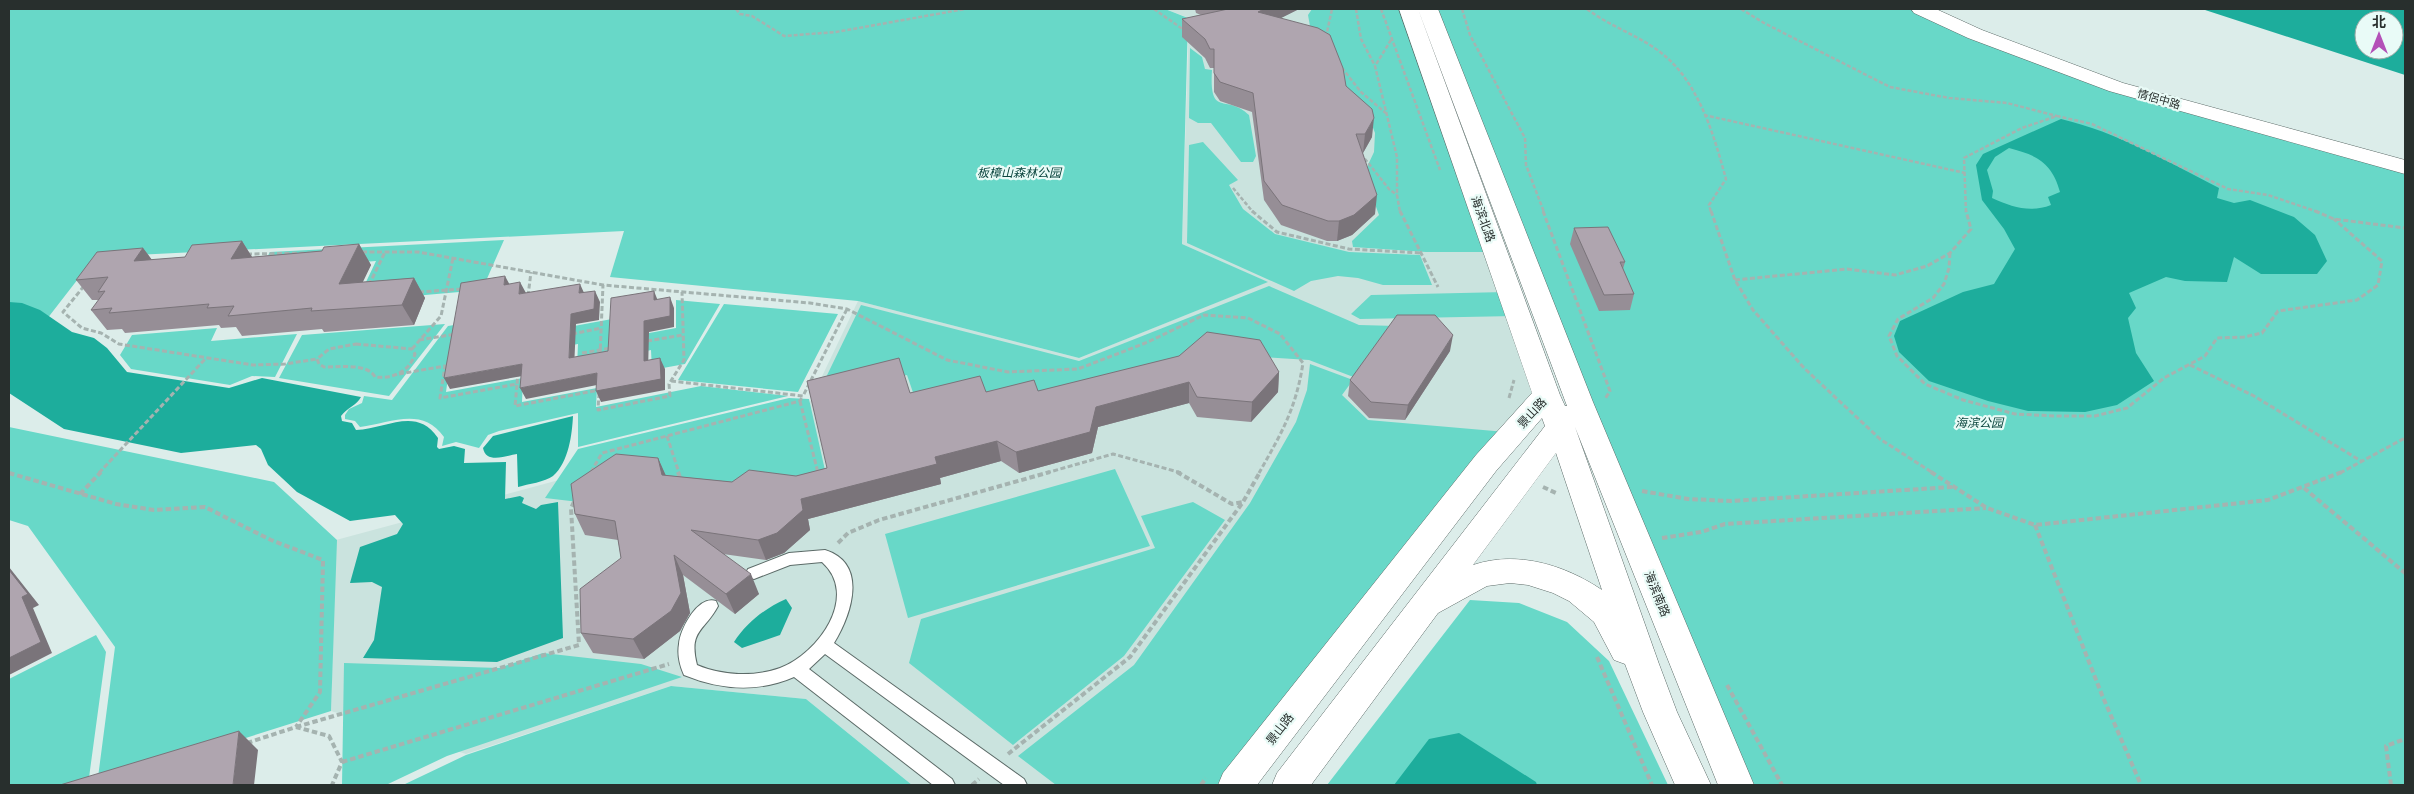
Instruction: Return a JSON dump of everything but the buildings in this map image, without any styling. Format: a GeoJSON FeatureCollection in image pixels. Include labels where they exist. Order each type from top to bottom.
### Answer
{"type":"FeatureCollection","features":[{"type":"Feature","properties":{"kind":"main road","name":"海滨北路"},"geometry":{"type":"LineString","coordinates":[[1408,9],[1546,395],[1561,427]]}},
{"type":"Feature","properties":{"kind":"main road","name":"海滨北路"},"geometry":{"type":"LineString","coordinates":[[1428,9],[1590,404]]}},
{"type":"Feature","properties":{"kind":"main road","name":"情侶中路"},"geometry":{"type":"LineString","coordinates":[[1921,9],[1975,34],[2116,87],[2405,167]]}},
{"type":"Feature","properties":{"kind":"main road","name":"情侶中路"},"geometry":{"type":"LineString","coordinates":[[1941,9],[2028,44],[2107,72],[2201,101],[2405,158]]}},
{"type":"Feature","properties":{"kind":"main road","name":"景山路"},"geometry":{"type":"LineString","coordinates":[[1222,781],[1486,464],[1546,395],[1590,404]]}},
{"type":"Feature","properties":{"kind":"main road"},"geometry":{"type":"LineString","coordinates":[[1290,785],[1561,427],[1590,404]]}},
{"type":"Feature","properties":{"kind":"main road","name":"海滨南路"},"geometry":{"type":"LineString","coordinates":[[1590,404],[1736,785]]}},
{"type":"Feature","properties":{"kind":"main road"},"geometry":{"type":"LineString","coordinates":[[1561,427],[1586,493],[1656,702],[1693,785]]}},
{"type":"Feature","properties":{"kind":"main road"},"geometry":{"type":"LineString","coordinates":[[1423,608],[1480,575],[1515,569],[1574,587],[1604,612],[1656,702]]}},
{"type":"Feature","properties":{"kind":"lane"},"geometry":{"type":"LineString","coordinates":[[710,606],[697,619],[688,636],[684,653],[690,670],[706,677],[727,682],[760,679],[795,668],[824,645],[836,627],[843,608],[845,591],[839,570],[825,556],[789,559],[754,573]]}},
{"type":"Feature","properties":{"kind":"lane"},"geometry":{"type":"LineString","coordinates":[[824,645],[1018,785]]}},
{"type":"Feature","properties":{"kind":"lane"},"geometry":{"type":"LineString","coordinates":[[795,668],[946,785]]}},
{"type":"Feature","properties":{"kind":"path"},"geometry":{"type":"LineString","coordinates":[[736,9],[740,14],[752,16],[784,36],[836,32],[965,9]]}},
{"type":"Feature","properties":{"kind":"path"},"geometry":{"type":"LineString","coordinates":[[1154,9],[1188,33]]}},
{"type":"Feature","properties":{"kind":"path"},"geometry":{"type":"LineString","coordinates":[[1331,43],[1327,32],[1332,9]]}},
{"type":"Feature","properties":{"kind":"path"},"geometry":{"type":"LineString","coordinates":[[1356,9],[1356,29],[1363,47],[1375,66],[1397,157],[1397,195],[1400,212],[1438,287]]}},
{"type":"Feature","properties":{"kind":"path"},"geometry":{"type":"LineString","coordinates":[[1381,9],[1442,176]]}},
{"type":"Feature","properties":{"kind":"path"},"geometry":{"type":"LineString","coordinates":[[1462,9],[1470,35],[1525,138],[1526,165],[1610,391],[1590,404]]}},
{"type":"Feature","properties":{"kind":"path"},"geometry":{"type":"LineString","coordinates":[[1587,9],[1663,54],[1689,84],[1716,140],[1726,179],[1709,206],[1735,280],[1753,310],[1804,368],[1880,439],[1987,508],[2035,525],[2268,500],[2334,476],[2405,438]]}},
{"type":"Feature","properties":{"kind":"path"},"geometry":{"type":"LineString","coordinates":[[1742,9],[1780,31],[1890,87],[1949,98],[2007,103],[2092,124],[2228,189],[2268,195],[2291,201],[2334,219],[2405,228]]}},
{"type":"Feature","properties":{"kind":"path"},"geometry":{"type":"LineString","coordinates":[[1375,66],[1392,39]]}},
{"type":"Feature","properties":{"kind":"path"},"geometry":{"type":"LineString","coordinates":[[1341,67],[1361,92],[1388,116]]}},
{"type":"Feature","properties":{"kind":"path"},"geometry":{"type":"LineString","coordinates":[[1703,115],[1965,173]]}},
{"type":"Feature","properties":{"kind":"path"},"geometry":{"type":"LineString","coordinates":[[1735,280],[1847,269],[1895,275],[1927,266],[1950,253],[1971,229],[1966,214],[1964,158],[2022,128],[2057,116]]}},
{"type":"Feature","properties":{"kind":"path"},"geometry":{"type":"LineString","coordinates":[[1357,149],[1389,189],[1397,195]]}},
{"type":"Feature","properties":{"kind":"path"},"geometry":{"type":"LineString","coordinates":[[1232,188],[1248,208],[1277,232],[1349,249],[1422,253]]}},
{"type":"Feature","properties":{"kind":"path"},"geometry":{"type":"LineString","coordinates":[[1950,253],[1949,268],[1944,284],[1933,298],[1898,319],[1889,336],[1897,356],[1925,384],[1963,400],[2015,414],[2095,416],[2127,408],[2164,378],[2205,356],[2217,338],[2244,337],[2262,333],[2278,311],[2357,300],[2378,285],[2382,261],[2334,219]]}},
{"type":"Feature","properties":{"kind":"path"},"geometry":{"type":"LineString","coordinates":[[358,252],[418,252],[603,284],[847,309],[947,360],[1008,372],[1078,369],[1148,342],[1204,315],[1248,318],[1280,334],[1303,363],[1299,391],[1289,420],[1243,502],[1130,658],[993,766],[972,785]]}},
{"type":"Feature","properties":{"kind":"path"},"geometry":{"type":"LineString","coordinates":[[367,290],[385,252]]}},
{"type":"Feature","properties":{"kind":"path"},"geometry":{"type":"LineString","coordinates":[[260,261],[265,253]]}},
{"type":"Feature","properties":{"kind":"path"},"geometry":{"type":"LineString","coordinates":[[246,254],[311,253]]}},
{"type":"Feature","properties":{"kind":"path"},"geometry":{"type":"LineString","coordinates":[[412,349],[441,316],[452,258]]}},
{"type":"Feature","properties":{"kind":"path"},"geometry":{"type":"LineString","coordinates":[[528,297],[531,272]]}},
{"type":"Feature","properties":{"kind":"path"},"geometry":{"type":"LineString","coordinates":[[85,284],[62,312],[82,328],[101,334],[119,344],[253,365],[285,364],[317,359],[320,354],[329,348],[356,344],[412,349]]}},
{"type":"Feature","properties":{"kind":"path"},"geometry":{"type":"LineString","coordinates":[[600,358],[603,284]]}},
{"type":"Feature","properties":{"kind":"path"},"geometry":{"type":"LineString","coordinates":[[410,293],[463,288]]}},
{"type":"Feature","properties":{"kind":"path"},"geometry":{"type":"LineString","coordinates":[[599,382],[598,410],[670,396],[671,381],[684,360],[682,292]]}},
{"type":"Feature","properties":{"kind":"path"},"geometry":{"type":"LineString","coordinates":[[821,485],[800,402],[847,309]]}},
{"type":"Feature","properties":{"kind":"path"},"geometry":{"type":"LineString","coordinates":[[566,335],[601,328]]}},
{"type":"Feature","properties":{"kind":"path"},"geometry":{"type":"LineString","coordinates":[[419,340],[458,334]]}},
{"type":"Feature","properties":{"kind":"path"},"geometry":{"type":"LineString","coordinates":[[637,343],[683,335]]}},
{"type":"Feature","properties":{"kind":"path"},"geometry":{"type":"LineString","coordinates":[[582,353],[619,346]]}},
{"type":"Feature","properties":{"kind":"path"},"geometry":{"type":"LineString","coordinates":[[399,374],[414,360],[415,354],[412,349]]}},
{"type":"Feature","properties":{"kind":"path"},"geometry":{"type":"LineString","coordinates":[[80,494],[206,358]]}},
{"type":"Feature","properties":{"kind":"path"},"geometry":{"type":"LineString","coordinates":[[317,359],[319,364],[324,367],[362,368],[373,372],[375,377],[382,379],[445,366],[440,398],[517,384]]}},
{"type":"Feature","properties":{"kind":"path"},"geometry":{"type":"LineString","coordinates":[[2190,365],[2254,396],[2362,462]]}},
{"type":"Feature","properties":{"kind":"path"},"geometry":{"type":"LineString","coordinates":[[519,368],[515,406],[599,390]]}},
{"type":"Feature","properties":{"kind":"path"},"geometry":{"type":"LineString","coordinates":[[1506,405],[1511,395],[1515,374]]}},
{"type":"Feature","properties":{"kind":"path"},"geometry":{"type":"LineString","coordinates":[[671,381],[803,396]]}},
{"type":"Feature","properties":{"kind":"path"},"geometry":{"type":"LineString","coordinates":[[588,477],[602,453],[800,402]]}},
{"type":"Feature","properties":{"kind":"path"},"geometry":{"type":"LineString","coordinates":[[667,436],[683,486]]}},
{"type":"Feature","properties":{"kind":"path"},"geometry":{"type":"LineString","coordinates":[[825,556],[848,533],[879,520],[1113,454],[1182,473],[1232,504],[1243,502]]}},
{"type":"Feature","properties":{"kind":"path"},"geometry":{"type":"LineString","coordinates":[[9,473],[116,504],[154,510],[205,507],[271,540],[323,560],[320,692],[296,727]]}},
{"type":"Feature","properties":{"kind":"path"},"geometry":{"type":"LineString","coordinates":[[1523,477],[1557,493],[1586,493]]}},
{"type":"Feature","properties":{"kind":"path"},"geometry":{"type":"LineString","coordinates":[[1642,499],[1639,491],[1688,499],[1731,501],[1953,487]]}},
{"type":"Feature","properties":{"kind":"path"},"geometry":{"type":"LineString","coordinates":[[2304,487],[2405,574]]}},
{"type":"Feature","properties":{"kind":"path"},"geometry":{"type":"LineString","coordinates":[[241,744],[579,645],[570,508],[575,500]]}},
{"type":"Feature","properties":{"kind":"path"},"geometry":{"type":"LineString","coordinates":[[1663,547],[1659,538],[1702,532],[1725,524],[1987,508]]}},
{"type":"Feature","properties":{"kind":"path"},"geometry":{"type":"LineString","coordinates":[[2035,525],[2099,686],[2141,785]]}},
{"type":"Feature","properties":{"kind":"path"},"geometry":{"type":"LineString","coordinates":[[1595,652],[1652,785]]}},
{"type":"Feature","properties":{"kind":"path"},"geometry":{"type":"LineString","coordinates":[[332,785],[342,762],[687,659]]}},
{"type":"Feature","properties":{"kind":"path"},"geometry":{"type":"LineString","coordinates":[[1723,678],[1782,785]]}},
{"type":"Feature","properties":{"kind":"path"},"geometry":{"type":"LineString","coordinates":[[296,727],[328,736],[342,762]]}},
{"type":"Feature","properties":{"kind":"path"},"geometry":{"type":"LineString","coordinates":[[2392,785],[2386,746],[2405,739]]}},
{"type":"Feature","properties":{"kind":"path"},"geometry":{"type":"LineString","coordinates":[[1201,785],[1222,781]]}},
{"type":"Feature","properties":{"kind":"shaded area"},"geometry":{"type":"Polygon","coordinates":[[[1165,9],[1408,9],[1546,395],[1485,463],[1235,785],[912,785],[806,699],[671,686],[466,754],[331,711],[336,540],[804,414],[858,301],[1079,358],[1267,282],[1182,244],[1189,18],[1165,9]]]}},
{"type":"Feature","properties":{"kind":"shaded area"},"geometry":{"type":"Polygon","coordinates":[[[2202,9],[2405,9],[2405,75],[2359,60],[2404,60],[2404,10],[2354,10],[2354,58],[2202,9]]]}},
{"type":"Feature","properties":{"kind":"shaded area"},"geometry":{"type":"Polygon","coordinates":[[[2061,119],[2082,125],[2142,149],[2219,188],[2217,198],[2234,203],[2250,200],[2294,217],[2315,235],[2327,261],[2317,274],[2261,274],[2234,257],[2227,282],[2185,281],[2166,277],[2129,293],[2136,308],[2128,318],[2136,353],[2154,381],[2117,405],[2085,412],[2028,411],[1988,401],[1929,381],[1899,352],[1894,336],[1900,321],[1963,292],[1994,284],[2015,249],[2004,229],[1982,200],[1976,165],[1983,154],[2061,119]],[[2009,148],[1995,157],[1987,170],[1993,191],[1992,198],[2028,209],[2051,205],[2048,197],[2060,192],[2052,173],[2042,161],[2009,148]]]}},
{"type":"Feature","properties":{"kind":"shaded area"},"geometry":{"type":"Polygon","coordinates":[[[9,302],[22,303],[40,310],[72,332],[94,338],[107,348],[127,372],[229,388],[262,378],[361,397],[341,416],[342,421],[352,423],[356,430],[411,421],[429,428],[438,438],[437,447],[439,449],[454,446],[465,449],[464,463],[506,462],[505,499],[520,496],[524,498],[522,503],[536,509],[541,505],[558,502],[563,638],[497,662],[363,658],[374,640],[382,587],[372,582],[350,583],[360,547],[397,534],[403,524],[395,515],[350,521],[297,492],[268,465],[261,449],[256,445],[181,453],[64,429],[9,393],[9,302]]]}},
{"type":"Feature","properties":{"kind":"shaded area"},"geometry":{"type":"Polygon","coordinates":[[[573,416],[566,456],[553,476],[546,480],[518,487],[517,454],[497,458],[488,456],[483,448],[493,436],[573,416]]]}},
{"type":"Feature","properties":{"kind":"shaded area"},"geometry":{"type":"Polygon","coordinates":[[[786,599],[792,608],[780,635],[742,648],[734,642],[757,617],[770,607],[786,599]]]}},
{"type":"Feature","properties":{"kind":"shaded area"},"geometry":{"type":"Polygon","coordinates":[[[1459,733],[1536,782],[1537,785],[1394,785],[1429,739],[1459,733]]]}},
{"type":"Feature","properties":{"kind":"green space","name":"板樟山森林公园"},"geometry":{"type":"Polygon","coordinates":[[[9,9],[1165,9],[1188,18],[1182,244],[1268,282],[1079,358],[858,301],[610,277],[624,231],[95,257],[9,368],[9,9]]]}},
{"type":"Feature","properties":{"kind":"green space"},"geometry":{"type":"Polygon","coordinates":[[[1312,9],[1405,9],[1491,252],[1426,252],[1353,247],[1352,241],[1379,215],[1367,182],[1367,167],[1374,152],[1375,133],[1372,125],[1313,43],[1308,15],[1312,9]]]}},
{"type":"Feature","properties":{"kind":"green space","name":"海滨公园"},"geometry":{"type":"Polygon","coordinates":[[[1429,9],[1919,9],[2115,87],[2405,168],[2405,785],[1737,785],[1579,401],[1429,9]]]}},
{"type":"Feature","properties":{"kind":"green space"},"geometry":{"type":"Polygon","coordinates":[[[1190,48],[1202,57],[1205,69],[1212,70],[1213,95],[1216,100],[1241,109],[1249,115],[1256,156],[1253,162],[1241,162],[1211,123],[1198,123],[1189,118],[1190,48]]]}},
{"type":"Feature","properties":{"kind":"green space"},"geometry":{"type":"Polygon","coordinates":[[[1203,142],[1238,180],[1229,185],[1243,209],[1275,234],[1349,252],[1420,255],[1432,285],[1383,285],[1358,278],[1338,276],[1311,281],[1294,291],[1187,243],[1189,145],[1203,142]]]}},
{"type":"Feature","properties":{"kind":"green space"},"geometry":{"type":"Polygon","coordinates":[[[504,240],[482,290],[357,301],[376,261],[260,270],[270,252],[504,240]]]}},
{"type":"Feature","properties":{"kind":"green space"},"geometry":{"type":"Polygon","coordinates":[[[1269,286],[1359,325],[1397,326],[1356,378],[1309,360],[1264,357],[993,408],[984,389],[918,407],[907,375],[816,398],[861,305],[1079,361],[1269,286]]]}},
{"type":"Feature","properties":{"kind":"green space"},"geometry":{"type":"Polygon","coordinates":[[[1506,292],[1515,316],[1360,319],[1351,314],[1371,295],[1506,292]]]}},
{"type":"Feature","properties":{"kind":"green space"},"geometry":{"type":"Polygon","coordinates":[[[676,300],[720,304],[685,364],[652,370],[651,350],[577,367],[578,344],[512,356],[536,333],[612,319],[612,340],[676,328],[676,300]]]}},
{"type":"Feature","properties":{"kind":"green space"},"geometry":{"type":"Polygon","coordinates":[[[724,304],[838,314],[798,392],[678,380],[724,304]]]}},
{"type":"Feature","properties":{"kind":"green space"},"geometry":{"type":"Polygon","coordinates":[[[510,316],[451,356],[446,392],[523,378],[522,402],[597,388],[596,407],[701,386],[788,396],[578,447],[578,413],[499,431],[488,435],[479,448],[456,442],[442,446],[444,437],[426,422],[416,419],[394,420],[360,427],[355,421],[345,419],[349,409],[362,403],[364,396],[392,400],[448,326],[510,316]]]}},
{"type":"Feature","properties":{"kind":"green space"},"geometry":{"type":"Polygon","coordinates":[[[445,324],[389,396],[279,378],[302,335],[445,324]]]}},
{"type":"Feature","properties":{"kind":"green space"},"geometry":{"type":"Polygon","coordinates":[[[217,328],[211,341],[297,334],[275,377],[252,376],[230,385],[131,369],[120,355],[132,335],[217,328]]]}},
{"type":"Feature","properties":{"kind":"green space"},"geometry":{"type":"Polygon","coordinates":[[[1310,364],[1353,380],[1342,395],[1368,420],[1506,432],[1225,785],[1056,785],[1018,756],[1134,665],[1250,503],[1296,422],[1307,390],[1310,364]]]}},
{"type":"Feature","properties":{"kind":"green space"},"geometry":{"type":"Polygon","coordinates":[[[789,398],[809,399],[829,488],[579,502],[545,498],[578,449],[789,398]]]}},
{"type":"Feature","properties":{"kind":"green space"},"geometry":{"type":"Polygon","coordinates":[[[9,427],[274,482],[337,540],[331,711],[97,785],[115,647],[28,526],[9,520],[9,427]]]}},
{"type":"Feature","properties":{"kind":"green space"},"geometry":{"type":"Polygon","coordinates":[[[1115,469],[1150,546],[908,618],[885,534],[1115,469]]]}},
{"type":"Feature","properties":{"kind":"green space"},"geometry":{"type":"Polygon","coordinates":[[[1193,502],[1225,520],[1124,656],[1013,745],[909,663],[921,619],[1155,548],[1141,516],[1193,502]]]}},
{"type":"Feature","properties":{"kind":"green space"},"geometry":{"type":"Polygon","coordinates":[[[1470,600],[1519,603],[1567,622],[1609,661],[1668,785],[1327,785],[1470,600]]]}},
{"type":"Feature","properties":{"kind":"green space"},"geometry":{"type":"Polygon","coordinates":[[[96,635],[106,652],[88,785],[9,785],[9,679],[96,635]]]}},
{"type":"Feature","properties":{"kind":"green space"},"geometry":{"type":"Polygon","coordinates":[[[543,653],[641,664],[682,677],[447,756],[386,785],[342,785],[344,663],[499,668],[543,653]]]}},
{"type":"Feature","properties":{"kind":"green space"},"geometry":{"type":"Polygon","coordinates":[[[671,686],[806,699],[912,785],[403,785],[466,755],[671,686]]]}}]}
